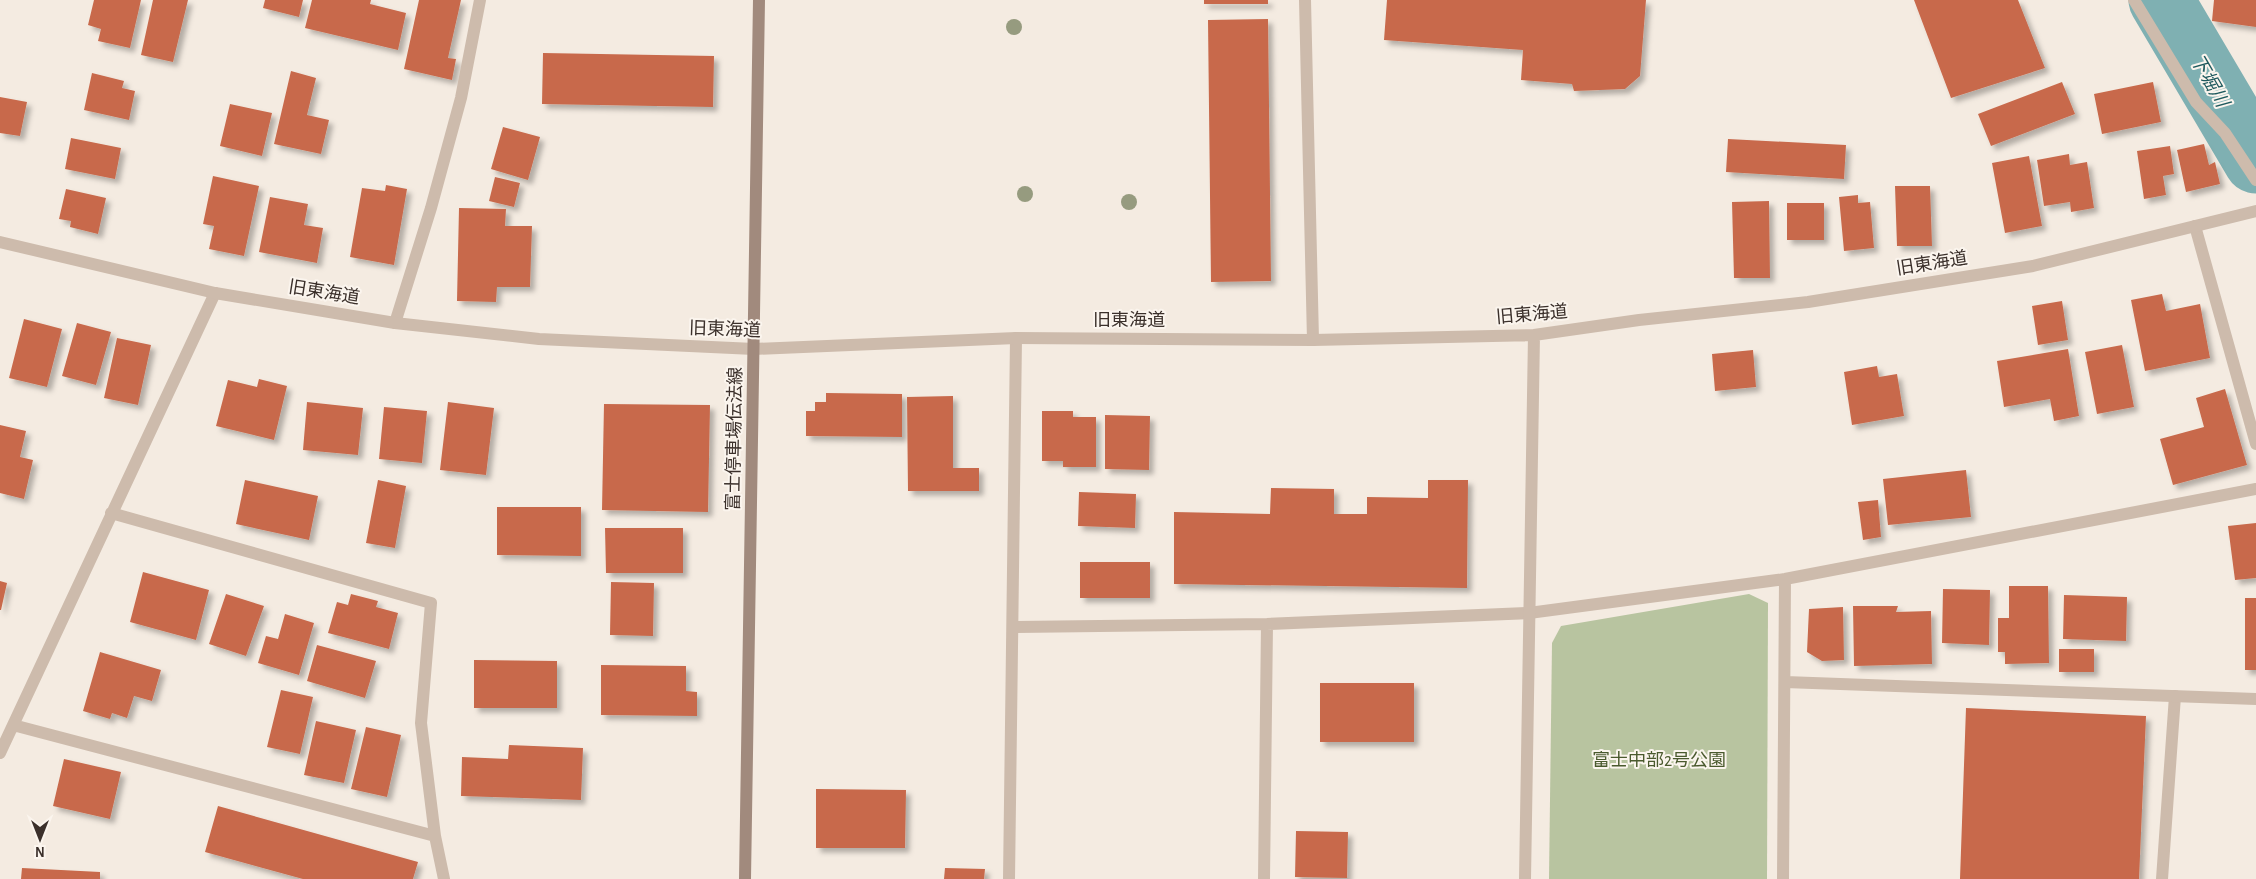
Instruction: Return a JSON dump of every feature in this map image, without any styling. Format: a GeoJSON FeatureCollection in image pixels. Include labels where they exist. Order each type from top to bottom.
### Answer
{"type":"FeatureCollection","features":[{"type":"Feature","properties":{"kind":"main road","name":"富士停車場伝法線"},"geometry":{"type":"LineString","coordinates":[[745,879],[759,0]]}},
{"type":"Feature","properties":{"kind":"street"},"geometry":{"type":"LineString","coordinates":[[394,322],[431,208],[461,98],[480,0]]}},
{"type":"Feature","properties":{"kind":"street"},"geometry":{"type":"LineString","coordinates":[[1305,0],[1313,340]]}},
{"type":"Feature","properties":{"kind":"street"},"geometry":{"type":"LineString","coordinates":[[2134,0],[2196,102],[2225,132],[2256,180]]}},
{"type":"Feature","properties":{"kind":"street","name":"旧東海道"},"geometry":{"type":"LineString","coordinates":[[0,242],[215,294],[394,322],[539,339],[754,349],[1016,338],[1313,340],[1534,335],[1638,320],[1808,302],[2023,267],[2256,212]]}},
{"type":"Feature","properties":{"kind":"street"},"geometry":{"type":"LineString","coordinates":[[2195,226],[2256,444]]}},
{"type":"Feature","properties":{"kind":"street"},"geometry":{"type":"LineString","coordinates":[[0,753],[215,294]]}},
{"type":"Feature","properties":{"kind":"street"},"geometry":{"type":"LineString","coordinates":[[1525,879],[1534,335]]}},
{"type":"Feature","properties":{"kind":"street"},"geometry":{"type":"LineString","coordinates":[[1009,879],[1016,338]]}},
{"type":"Feature","properties":{"kind":"street"},"geometry":{"type":"LineString","coordinates":[[1013,627],[1267,624],[1529,613],[1785,579],[2256,489]]}},
{"type":"Feature","properties":{"kind":"street"},"geometry":{"type":"LineString","coordinates":[[111,513],[431,603],[421,723],[435,836],[444,879]]}},
{"type":"Feature","properties":{"kind":"street"},"geometry":{"type":"LineString","coordinates":[[1783,879],[1785,579]]}},
{"type":"Feature","properties":{"kind":"street"},"geometry":{"type":"LineString","coordinates":[[1264,879],[1267,624]]}},
{"type":"Feature","properties":{"kind":"street"},"geometry":{"type":"LineString","coordinates":[[1785,682],[2256,699]]}},
{"type":"Feature","properties":{"kind":"street"},"geometry":{"type":"LineString","coordinates":[[2162,879],[2175,696]]}},
{"type":"Feature","properties":{"kind":"street"},"geometry":{"type":"LineString","coordinates":[[14,725],[435,836]]}},
{"type":"Feature","properties":{"kind":"green space","name":"富士中部2号公園"},"geometry":{"type":"Polygon","coordinates":[[[1749,594],[1768,603],[1767,879],[1549,879],[1552,643],[1561,626],[1749,594]]]}},
{"type":"Feature","properties":{"kind":"building"},"geometry":{"type":"Polygon","coordinates":[[[94,0],[141,0],[130,48],[98,41],[101,29],[88,25],[94,0]]]}},
{"type":"Feature","properties":{"kind":"building"},"geometry":{"type":"Polygon","coordinates":[[[153,0],[188,0],[173,62],[141,55],[153,0]]]}},
{"type":"Feature","properties":{"kind":"building"},"geometry":{"type":"Polygon","coordinates":[[[265,0],[303,0],[299,17],[263,8],[265,0]]]}},
{"type":"Feature","properties":{"kind":"building"},"geometry":{"type":"Polygon","coordinates":[[[312,0],[371,0],[370,4],[406,13],[398,50],[305,28],[312,0]]]}},
{"type":"Feature","properties":{"kind":"building"},"geometry":{"type":"Polygon","coordinates":[[[419,0],[461,0],[448,58],[456,59],[452,80],[404,69],[419,0]]]}},
{"type":"Feature","properties":{"kind":"building"},"geometry":{"type":"Polygon","coordinates":[[[1204,0],[1268,0],[1268,4],[1204,4],[1204,0]]]}},
{"type":"Feature","properties":{"kind":"building"},"geometry":{"type":"Polygon","coordinates":[[[1387,0],[1646,0],[1640,76],[1625,89],[1574,91],[1572,84],[1521,80],[1523,50],[1384,40],[1387,0]]]}},
{"type":"Feature","properties":{"kind":"building"},"geometry":{"type":"Polygon","coordinates":[[[1914,0],[2018,0],[2045,68],[1951,98],[1914,0]]]}},
{"type":"Feature","properties":{"kind":"building"},"geometry":{"type":"Polygon","coordinates":[[[2214,0],[2256,0],[2256,27],[2212,21],[2214,0]]]}},
{"type":"Feature","properties":{"kind":"building"},"geometry":{"type":"Polygon","coordinates":[[[1268,19],[1271,281],[1211,282],[1208,20],[1268,19]]]}},
{"type":"Feature","properties":{"kind":"building"},"geometry":{"type":"Polygon","coordinates":[[[543,53],[714,56],[713,107],[542,104],[543,53]]]}},
{"type":"Feature","properties":{"kind":"building"},"geometry":{"type":"Polygon","coordinates":[[[291,71],[316,78],[307,115],[329,120],[321,154],[274,144],[291,71]]]}},
{"type":"Feature","properties":{"kind":"building"},"geometry":{"type":"Polygon","coordinates":[[[92,73],[124,81],[122,88],[135,91],[129,120],[84,110],[92,73]]]}},
{"type":"Feature","properties":{"kind":"building"},"geometry":{"type":"Polygon","coordinates":[[[2062,82],[2075,114],[1991,146],[1978,114],[2062,82]]]}},
{"type":"Feature","properties":{"kind":"building"},"geometry":{"type":"Polygon","coordinates":[[[2153,82],[2161,122],[2102,134],[2094,94],[2153,82]]]}},
{"type":"Feature","properties":{"kind":"building"},"geometry":{"type":"Polygon","coordinates":[[[0,97],[27,102],[20,136],[0,133],[0,97]]]}},
{"type":"Feature","properties":{"kind":"building"},"geometry":{"type":"Polygon","coordinates":[[[230,104],[272,113],[262,156],[220,146],[230,104]]]}},
{"type":"Feature","properties":{"kind":"building"},"geometry":{"type":"Polygon","coordinates":[[[503,127],[540,137],[528,180],[491,169],[503,127]]]}},
{"type":"Feature","properties":{"kind":"building"},"geometry":{"type":"Polygon","coordinates":[[[71,138],[121,148],[115,179],[65,169],[71,138]]]}},
{"type":"Feature","properties":{"kind":"building"},"geometry":{"type":"Polygon","coordinates":[[[1728,139],[1846,145],[1844,179],[1726,172],[1728,139]]]}},
{"type":"Feature","properties":{"kind":"building"},"geometry":{"type":"Polygon","coordinates":[[[2204,144],[2209,165],[2215,162],[2220,184],[2186,192],[2177,150],[2204,144]]]}},
{"type":"Feature","properties":{"kind":"building"},"geometry":{"type":"Polygon","coordinates":[[[2170,146],[2174,174],[2163,176],[2166,195],[2144,199],[2137,151],[2170,146]]]}},
{"type":"Feature","properties":{"kind":"building"},"geometry":{"type":"Polygon","coordinates":[[[2069,154],[2070,165],[2087,162],[2094,208],[2071,212],[2070,202],[2044,206],[2037,160],[2069,154]]]}},
{"type":"Feature","properties":{"kind":"building"},"geometry":{"type":"Polygon","coordinates":[[[2029,156],[2042,226],[2005,233],[1992,163],[2029,156]]]}},
{"type":"Feature","properties":{"kind":"building"},"geometry":{"type":"Polygon","coordinates":[[[213,176],[259,186],[244,256],[209,249],[214,226],[203,224],[213,176]]]}},
{"type":"Feature","properties":{"kind":"building"},"geometry":{"type":"Polygon","coordinates":[[[495,177],[520,183],[514,207],[489,201],[495,177]]]}},
{"type":"Feature","properties":{"kind":"building"},"geometry":{"type":"Polygon","coordinates":[[[386,185],[407,189],[394,265],[350,257],[362,188],[385,191],[386,185]]]}},
{"type":"Feature","properties":{"kind":"building"},"geometry":{"type":"Polygon","coordinates":[[[1895,186],[1930,186],[1932,246],[1897,246],[1895,186]]]}},
{"type":"Feature","properties":{"kind":"building"},"geometry":{"type":"Polygon","coordinates":[[[66,189],[106,198],[98,234],[70,227],[71,221],[59,219],[66,189]]]}},
{"type":"Feature","properties":{"kind":"building"},"geometry":{"type":"Polygon","coordinates":[[[1858,195],[1858,203],[1870,202],[1874,248],[1844,251],[1839,197],[1858,195]]]}},
{"type":"Feature","properties":{"kind":"building"},"geometry":{"type":"Polygon","coordinates":[[[270,197],[308,204],[304,225],[323,228],[317,263],[259,252],[270,197]]]}},
{"type":"Feature","properties":{"kind":"building"},"geometry":{"type":"Polygon","coordinates":[[[1769,201],[1770,278],[1734,278],[1732,202],[1769,201]]]}},
{"type":"Feature","properties":{"kind":"building"},"geometry":{"type":"Polygon","coordinates":[[[1787,203],[1824,203],[1824,240],[1787,240],[1787,203]]]}},
{"type":"Feature","properties":{"kind":"building"},"geometry":{"type":"Polygon","coordinates":[[[459,208],[506,209],[505,226],[532,226],[530,287],[497,287],[496,302],[457,301],[459,208]]]}},
{"type":"Feature","properties":{"kind":"building"},"geometry":{"type":"Polygon","coordinates":[[[2162,294],[2166,311],[2200,304],[2210,358],[2145,371],[2131,300],[2162,294]]]}},
{"type":"Feature","properties":{"kind":"building"},"geometry":{"type":"Polygon","coordinates":[[[2062,301],[2068,340],[2038,345],[2032,306],[2062,301]]]}},
{"type":"Feature","properties":{"kind":"building"},"geometry":{"type":"Polygon","coordinates":[[[24,319],[62,329],[47,387],[9,378],[24,319]]]}},
{"type":"Feature","properties":{"kind":"building"},"geometry":{"type":"Polygon","coordinates":[[[77,323],[111,332],[96,385],[62,376],[77,323]]]}},
{"type":"Feature","properties":{"kind":"building"},"geometry":{"type":"Polygon","coordinates":[[[117,338],[151,345],[138,405],[104,398],[117,338]]]}},
{"type":"Feature","properties":{"kind":"building"},"geometry":{"type":"Polygon","coordinates":[[[2122,345],[2134,407],[2097,414],[2085,352],[2122,345]]]}},
{"type":"Feature","properties":{"kind":"building"},"geometry":{"type":"Polygon","coordinates":[[[2068,349],[2079,416],[2054,421],[2050,399],[2004,407],[1997,361],[2068,349]]]}},
{"type":"Feature","properties":{"kind":"building"},"geometry":{"type":"Polygon","coordinates":[[[1753,350],[1756,387],[1715,391],[1712,354],[1753,350]]]}},
{"type":"Feature","properties":{"kind":"building"},"geometry":{"type":"Polygon","coordinates":[[[1877,366],[1879,377],[1897,374],[1904,416],[1852,425],[1844,372],[1877,366]]]}},
{"type":"Feature","properties":{"kind":"building"},"geometry":{"type":"Polygon","coordinates":[[[259,379],[287,386],[274,440],[216,426],[228,380],[257,387],[259,379]]]}},
{"type":"Feature","properties":{"kind":"building"},"geometry":{"type":"Polygon","coordinates":[[[2225,389],[2247,465],[2173,485],[2160,439],[2204,427],[2196,398],[2225,389]]]}},
{"type":"Feature","properties":{"kind":"building"},"geometry":{"type":"Polygon","coordinates":[[[826,393],[902,394],[902,437],[806,436],[806,411],[815,411],[815,402],[826,402],[826,393]]]}},
{"type":"Feature","properties":{"kind":"building"},"geometry":{"type":"Polygon","coordinates":[[[953,396],[953,468],[979,468],[979,491],[908,491],[907,397],[953,396]]]}},
{"type":"Feature","properties":{"kind":"building"},"geometry":{"type":"Polygon","coordinates":[[[307,402],[363,408],[358,455],[303,450],[307,402]]]}},
{"type":"Feature","properties":{"kind":"building"},"geometry":{"type":"Polygon","coordinates":[[[448,402],[494,408],[486,475],[440,470],[448,402]]]}},
{"type":"Feature","properties":{"kind":"building"},"geometry":{"type":"Polygon","coordinates":[[[604,404],[710,405],[708,512],[602,510],[604,404]]]}},
{"type":"Feature","properties":{"kind":"building"},"geometry":{"type":"Polygon","coordinates":[[[384,407],[427,411],[422,463],[379,459],[384,407]]]}},
{"type":"Feature","properties":{"kind":"building"},"geometry":{"type":"Polygon","coordinates":[[[1042,411],[1073,411],[1073,417],[1096,417],[1096,467],[1063,467],[1063,461],[1042,461],[1042,411]]]}},
{"type":"Feature","properties":{"kind":"building"},"geometry":{"type":"Polygon","coordinates":[[[1105,415],[1150,416],[1149,470],[1105,469],[1105,415]]]}},
{"type":"Feature","properties":{"kind":"building"},"geometry":{"type":"Polygon","coordinates":[[[0,425],[26,431],[20,457],[33,460],[24,499],[0,493],[0,425]]]}},
{"type":"Feature","properties":{"kind":"building"},"geometry":{"type":"Polygon","coordinates":[[[1966,470],[1971,517],[1888,525],[1883,479],[1966,470]]]}},
{"type":"Feature","properties":{"kind":"building"},"geometry":{"type":"Polygon","coordinates":[[[245,480],[318,496],[309,540],[236,524],[245,480]]]}},
{"type":"Feature","properties":{"kind":"building"},"geometry":{"type":"Polygon","coordinates":[[[378,480],[406,486],[395,548],[366,543],[378,480]]]}},
{"type":"Feature","properties":{"kind":"building"},"geometry":{"type":"Polygon","coordinates":[[[1428,480],[1468,480],[1467,588],[1174,584],[1174,512],[1270,514],[1271,488],[1334,489],[1334,514],[1367,514],[1367,497],[1428,498],[1428,480]]]}},
{"type":"Feature","properties":{"kind":"building"},"geometry":{"type":"Polygon","coordinates":[[[1079,492],[1136,494],[1135,528],[1078,526],[1079,492]]]}},
{"type":"Feature","properties":{"kind":"building"},"geometry":{"type":"Polygon","coordinates":[[[1878,500],[1881,537],[1863,540],[1858,502],[1878,500]]]}},
{"type":"Feature","properties":{"kind":"building"},"geometry":{"type":"Polygon","coordinates":[[[497,507],[581,507],[581,556],[497,555],[497,507]]]}},
{"type":"Feature","properties":{"kind":"building"},"geometry":{"type":"Polygon","coordinates":[[[2256,523],[2256,578],[2235,580],[2228,526],[2256,523]]]}},
{"type":"Feature","properties":{"kind":"building"},"geometry":{"type":"Polygon","coordinates":[[[605,528],[683,528],[683,573],[606,573],[605,528]]]}},
{"type":"Feature","properties":{"kind":"building"},"geometry":{"type":"Polygon","coordinates":[[[1080,562],[1150,562],[1150,598],[1080,598],[1080,562]]]}},
{"type":"Feature","properties":{"kind":"building"},"geometry":{"type":"Polygon","coordinates":[[[143,572],[209,590],[196,640],[130,622],[143,572]]]}},
{"type":"Feature","properties":{"kind":"building"},"geometry":{"type":"Polygon","coordinates":[[[0,581],[7,583],[1,610],[0,610],[0,581]]]}},
{"type":"Feature","properties":{"kind":"building"},"geometry":{"type":"Polygon","coordinates":[[[611,582],[654,583],[653,636],[610,635],[611,582]]]}},
{"type":"Feature","properties":{"kind":"building"},"geometry":{"type":"Polygon","coordinates":[[[2009,586],[2048,586],[2049,663],[2005,664],[2005,652],[1998,652],[1998,618],[2009,618],[2009,586]]]}},
{"type":"Feature","properties":{"kind":"building"},"geometry":{"type":"Polygon","coordinates":[[[1943,589],[1990,590],[1989,645],[1942,643],[1943,589]]]}},
{"type":"Feature","properties":{"kind":"building"},"geometry":{"type":"Polygon","coordinates":[[[226,594],[264,606],[246,656],[209,644],[226,594]]]}},
{"type":"Feature","properties":{"kind":"building"},"geometry":{"type":"Polygon","coordinates":[[[351,594],[378,601],[376,607],[398,613],[389,649],[328,633],[337,602],[348,605],[351,594]]]}},
{"type":"Feature","properties":{"kind":"building"},"geometry":{"type":"Polygon","coordinates":[[[2064,595],[2127,597],[2126,641],[2063,639],[2064,595]]]}},
{"type":"Feature","properties":{"kind":"building"},"geometry":{"type":"Polygon","coordinates":[[[2245,598],[2256,598],[2256,670],[2245,670],[2245,598]]]}},
{"type":"Feature","properties":{"kind":"building"},"geometry":{"type":"Polygon","coordinates":[[[1853,606],[1898,606],[1896,612],[1931,611],[1932,664],[1854,666],[1853,606]]]}},
{"type":"Feature","properties":{"kind":"building"},"geometry":{"type":"Polygon","coordinates":[[[1843,607],[1844,660],[1822,661],[1807,652],[1809,609],[1843,607]]]}},
{"type":"Feature","properties":{"kind":"building"},"geometry":{"type":"Polygon","coordinates":[[[285,614],[314,623],[299,675],[258,663],[266,636],[278,639],[285,614]]]}},
{"type":"Feature","properties":{"kind":"building"},"geometry":{"type":"Polygon","coordinates":[[[317,645],[376,661],[365,698],[307,681],[317,645]]]}},
{"type":"Feature","properties":{"kind":"building"},"geometry":{"type":"Polygon","coordinates":[[[2059,649],[2094,649],[2094,672],[2059,672],[2059,649]]]}},
{"type":"Feature","properties":{"kind":"building"},"geometry":{"type":"Polygon","coordinates":[[[100,652],[161,670],[152,701],[134,696],[127,718],[112,713],[110,719],[83,711],[100,652]]]}},
{"type":"Feature","properties":{"kind":"building"},"geometry":{"type":"Polygon","coordinates":[[[474,660],[557,661],[557,708],[474,708],[474,660]]]}},
{"type":"Feature","properties":{"kind":"building"},"geometry":{"type":"Polygon","coordinates":[[[601,665],[686,666],[686,691],[697,692],[697,716],[601,715],[601,665]]]}},
{"type":"Feature","properties":{"kind":"building"},"geometry":{"type":"Polygon","coordinates":[[[1320,683],[1414,683],[1414,742],[1320,742],[1320,683]]]}},
{"type":"Feature","properties":{"kind":"building"},"geometry":{"type":"Polygon","coordinates":[[[281,690],[313,697],[300,754],[267,747],[281,690]]]}},
{"type":"Feature","properties":{"kind":"building"},"geometry":{"type":"Polygon","coordinates":[[[1966,708],[2146,716],[2139,879],[1960,879],[1966,708]]]}},
{"type":"Feature","properties":{"kind":"building"},"geometry":{"type":"Polygon","coordinates":[[[316,721],[356,730],[344,783],[304,775],[316,721]]]}},
{"type":"Feature","properties":{"kind":"building"},"geometry":{"type":"Polygon","coordinates":[[[366,727],[401,735],[387,797],[351,789],[366,727]]]}},
{"type":"Feature","properties":{"kind":"building"},"geometry":{"type":"Polygon","coordinates":[[[509,745],[583,748],[581,800],[461,796],[462,757],[508,759],[509,745]]]}},
{"type":"Feature","properties":{"kind":"building"},"geometry":{"type":"Polygon","coordinates":[[[64,759],[121,772],[110,819],[53,806],[64,759]]]}},
{"type":"Feature","properties":{"kind":"building"},"geometry":{"type":"Polygon","coordinates":[[[816,789],[906,790],[905,848],[816,848],[816,789]]]}},
{"type":"Feature","properties":{"kind":"building"},"geometry":{"type":"Polygon","coordinates":[[[218,806],[418,862],[413,879],[303,879],[205,852],[218,806]]]}},
{"type":"Feature","properties":{"kind":"building"},"geometry":{"type":"Polygon","coordinates":[[[1296,831],[1348,832],[1347,878],[1295,877],[1296,831]]]}},
{"type":"Feature","properties":{"kind":"building"},"geometry":{"type":"Polygon","coordinates":[[[22,868],[100,872],[100,879],[21,879],[22,868]]]}},
{"type":"Feature","properties":{"kind":"building"},"geometry":{"type":"Polygon","coordinates":[[[945,868],[985,869],[984,879],[944,879],[945,868]]]}},
{"type":"Feature","properties":{"kind":"waterway","name":"下堀川"},"geometry":{"type":"LineString","coordinates":[[2161,0],[2256,161]]}}]}
